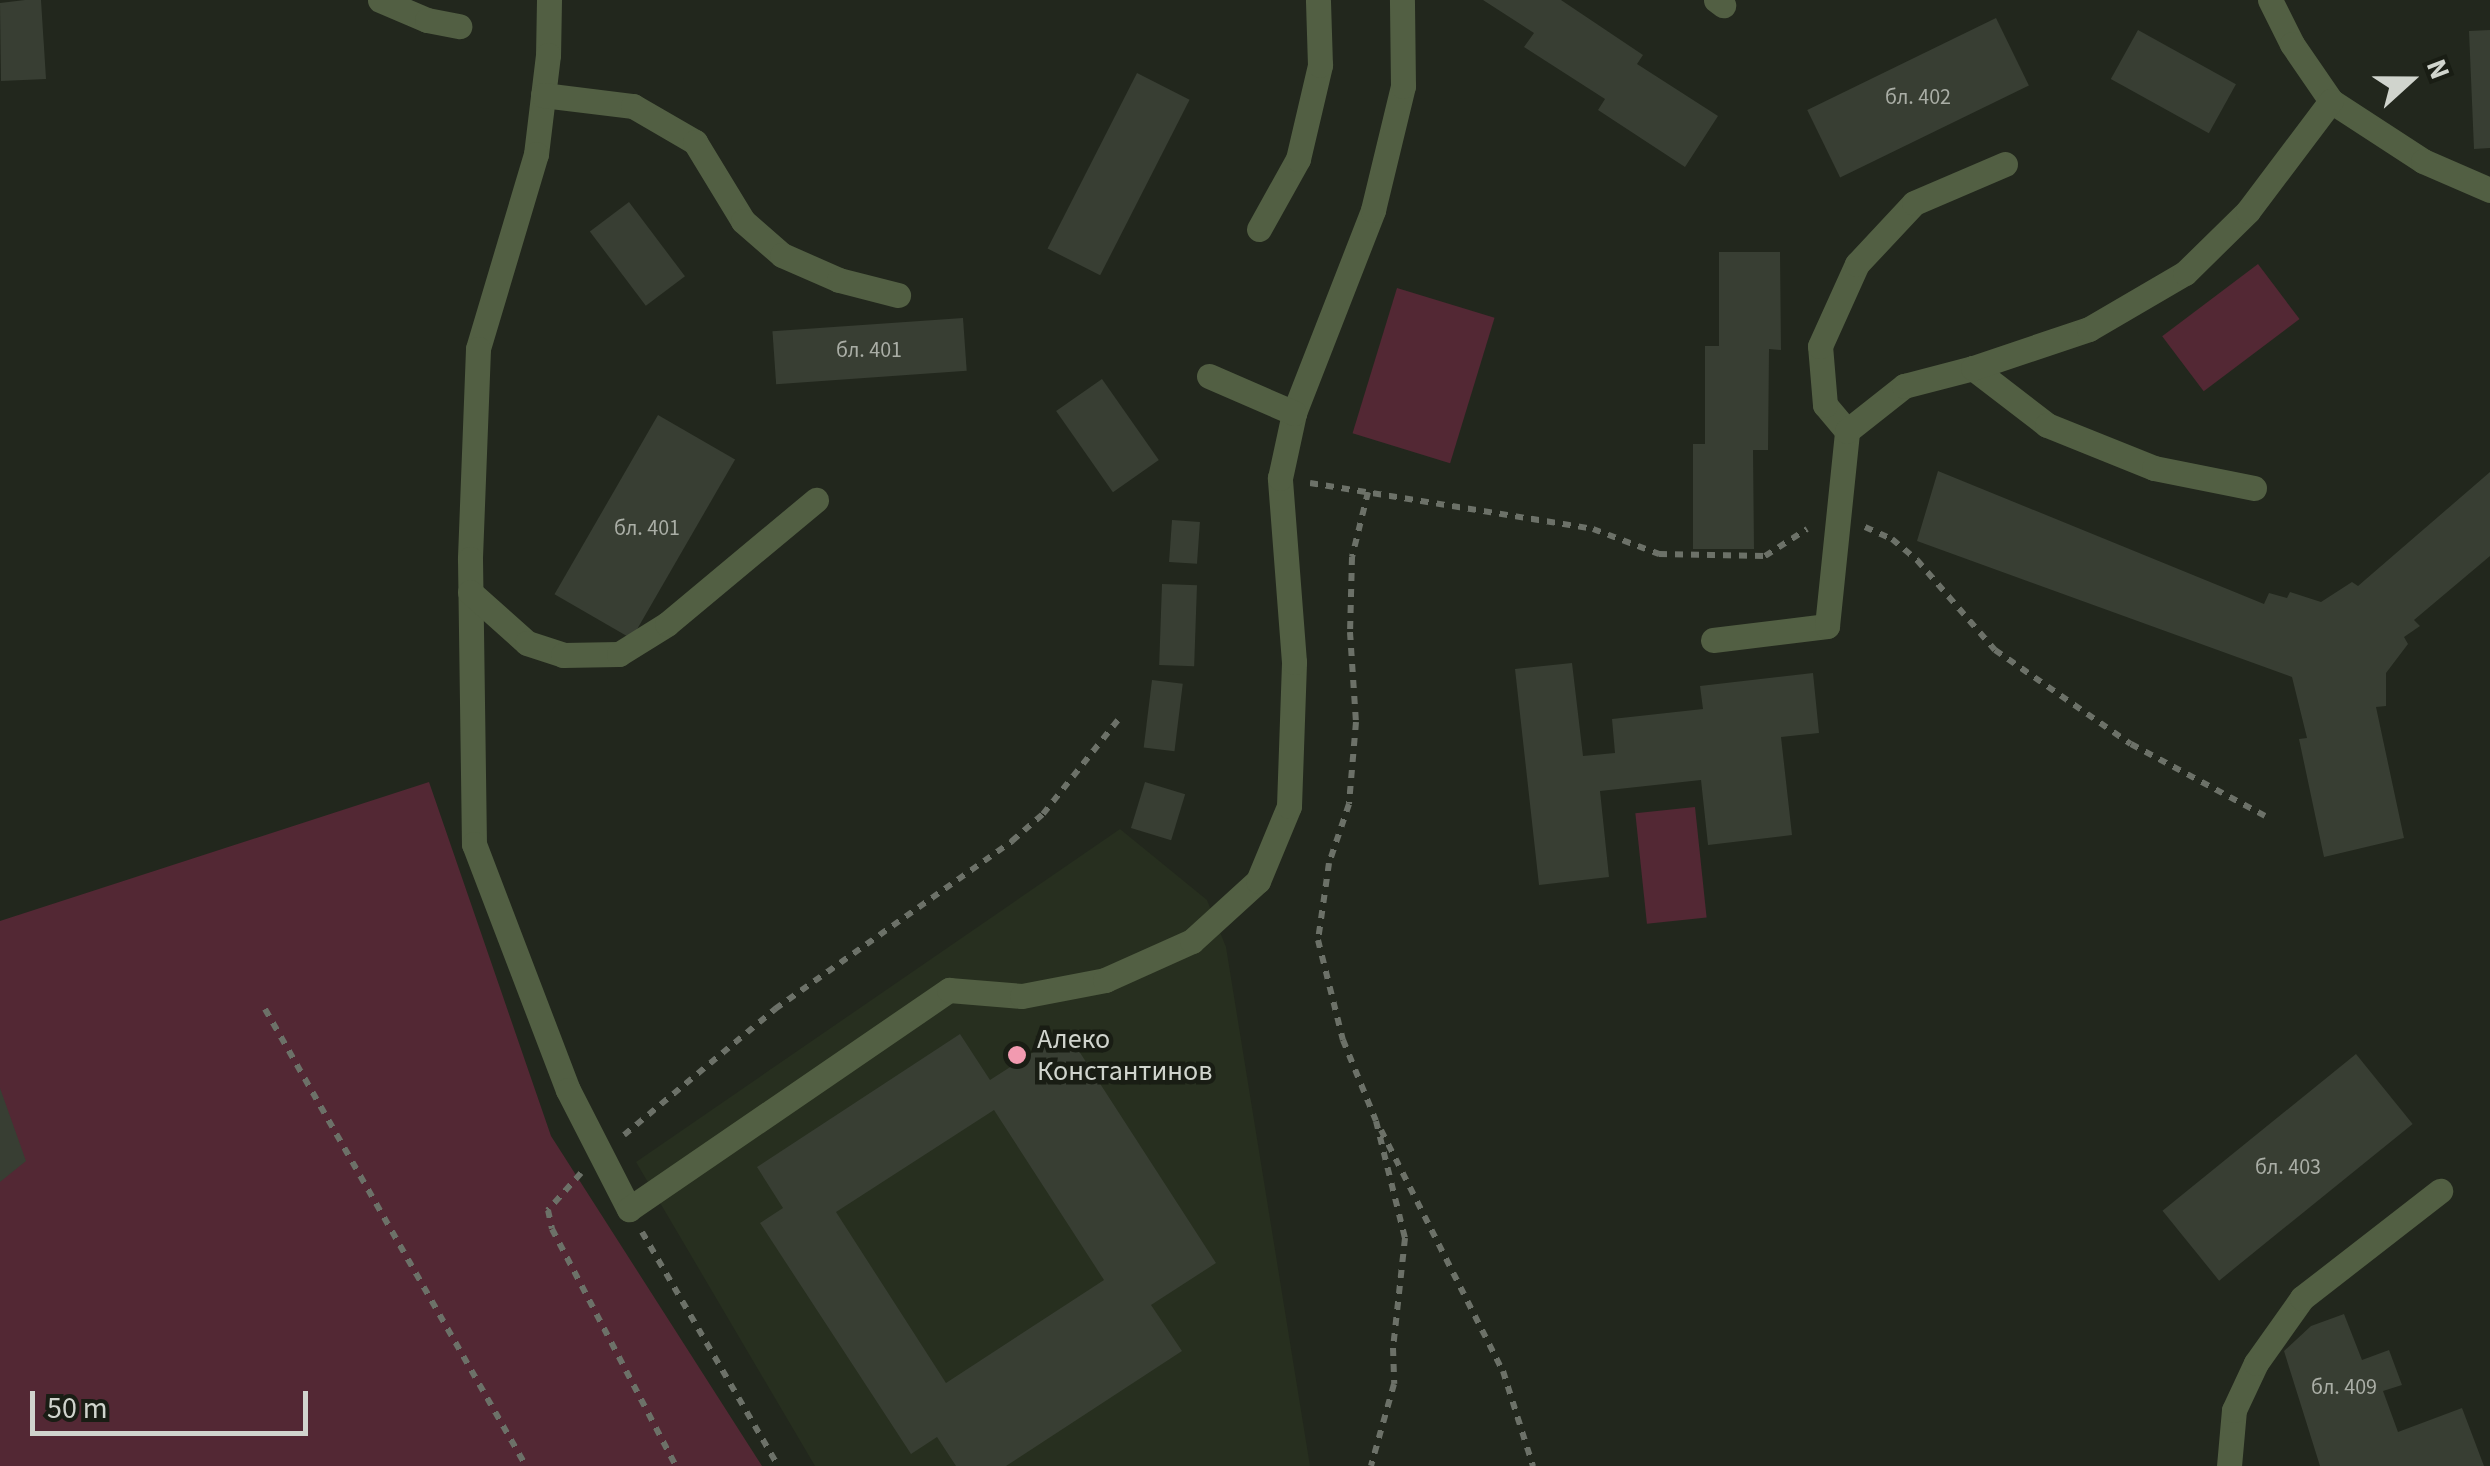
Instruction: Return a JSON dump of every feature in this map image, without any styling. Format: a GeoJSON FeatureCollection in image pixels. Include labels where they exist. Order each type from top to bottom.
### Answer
{"type":"FeatureCollection","features":[{"type":"Feature","properties":{"kind":"lane"},"geometry":{"type":"LineString","coordinates":[[380,0],[427,20],[458,26]]}},
{"type":"Feature","properties":{"kind":"lane"},"geometry":{"type":"LineString","coordinates":[[548,0],[536,154],[478,349],[470,592],[474,844],[568,1090],[629,1209],[949,990],[1022,996],[1105,980],[1192,941],[1258,881],[1290,806],[1294,662],[1280,478],[1294,413],[1373,210],[1402,86],[1402,0]]}},
{"type":"Feature","properties":{"kind":"lane"},"geometry":{"type":"LineString","coordinates":[[1259,229],[1298,159],[1320,64],[1318,0]]}},
{"type":"Feature","properties":{"kind":"lane"},"geometry":{"type":"LineString","coordinates":[[2270,0],[2292,44],[2331,101],[2423,161],[2490,190]]}},
{"type":"Feature","properties":{"kind":"lane"},"geometry":{"type":"LineString","coordinates":[[543,95],[634,106],[694,142],[743,221],[782,255],[839,280],[898,295]]}},
{"type":"Feature","properties":{"kind":"lane"},"geometry":{"type":"LineString","coordinates":[[1713,640],[1827,626],[1835,518],[1847,431],[1904,386],[1973,368],[2089,329],[2185,274],[2248,211],[2331,101]]}},
{"type":"Feature","properties":{"kind":"lane"},"geometry":{"type":"LineString","coordinates":[[1847,431],[1826,405],[1820,346],[1857,264],[1914,203],[2005,164]]}},
{"type":"Feature","properties":{"kind":"lane"},"geometry":{"type":"LineString","coordinates":[[1973,368],[2047,425],[2154,468],[2254,488]]}},
{"type":"Feature","properties":{"kind":"lane"},"geometry":{"type":"LineString","coordinates":[[1210,376],[1294,413]]}},
{"type":"Feature","properties":{"kind":"lane"},"geometry":{"type":"LineString","coordinates":[[470,592],[527,644],[563,655],[619,654],[667,624],[816,500]]}},
{"type":"Feature","properties":{"kind":"lane"},"geometry":{"type":"LineString","coordinates":[[2229,1466],[2234,1410],[2256,1363],[2302,1298],[2440,1192]]}},
{"type":"Feature","properties":{"kind":"path"},"geometry":{"type":"LineString","coordinates":[[1280,478],[1593,529],[1659,554],[1765,556],[1802,531],[1835,518],[1892,540],[1930,574],[1995,650],[2131,744],[2264,816]]}},
{"type":"Feature","properties":{"kind":"path"},"geometry":{"type":"LineString","coordinates":[[1368,492],[1352,556],[1350,632],[1356,722],[1349,804],[1329,862],[1318,940],[1343,1040],[1376,1120],[1503,1371],[1532,1466]]}},
{"type":"Feature","properties":{"kind":"path"},"geometry":{"type":"LineString","coordinates":[[265,1010],[526,1466]]}},
{"type":"Feature","properties":{"kind":"path"},"geometry":{"type":"LineString","coordinates":[[1370,1466],[1394,1384],[1393,1348],[1405,1238],[1376,1120]]}},
{"type":"Feature","properties":{"kind":"path"},"geometry":{"type":"LineString","coordinates":[[629,1209],[778,1466]]}},
{"type":"Feature","properties":{"kind":"shaded area"},"geometry":{"type":"Polygon","coordinates":[[[2258,264],[2300,319],[2204,391],[2162,336],[2258,264]]]}},
{"type":"Feature","properties":{"kind":"shaded area"},"geometry":{"type":"Polygon","coordinates":[[[1397,288],[1495,318],[1450,463],[1353,433],[1397,288]]]}},
{"type":"Feature","properties":{"kind":"shaded area"},"geometry":{"type":"Polygon","coordinates":[[[429,782],[551,1136],[762,1466],[0,1466],[0,921],[429,782]]]}},
{"type":"Feature","properties":{"kind":"shaded area"},"geometry":{"type":"Polygon","coordinates":[[[1695,807],[1707,917],[1647,924],[1635,813],[1695,807]]]}},
{"type":"Feature","properties":{"kind":"shaded area","name":"Алеко Константинов"},"geometry":{"type":"Polygon","coordinates":[[[1120,829],[1207,900],[1226,947],[1310,1466],[815,1466],[636,1162],[1120,829]]]}},
{"type":"Feature","properties":{"kind":"building"},"geometry":{"type":"Polygon","coordinates":[[[41,0],[46,79],[1,81],[0,3],[41,0]]]}},
{"type":"Feature","properties":{"kind":"building"},"geometry":{"type":"Polygon","coordinates":[[[1483,0],[1561,0],[1643,55],[1637,64],[1718,116],[1685,167],[1598,110],[1605,99],[1524,47],[1534,33],[1483,0]]]}},
{"type":"Feature","properties":{"kind":"building"},"geometry":{"type":"Polygon","coordinates":[[[1996,18],[2029,85],[1840,177],[1807,110],[1996,18]]]}},
{"type":"Feature","properties":{"kind":"building"},"geometry":{"type":"Polygon","coordinates":[[[2138,30],[2236,84],[2209,133],[2111,79],[2138,30]]]}},
{"type":"Feature","properties":{"kind":"building"},"geometry":{"type":"Polygon","coordinates":[[[2490,30],[2490,148],[2474,149],[2469,31],[2490,30]]]}},
{"type":"Feature","properties":{"kind":"building"},"geometry":{"type":"Polygon","coordinates":[[[1137,73],[1190,100],[1100,275],[1048,249],[1137,73]]]}},
{"type":"Feature","properties":{"kind":"building"},"geometry":{"type":"Polygon","coordinates":[[[629,202],[685,276],[646,306],[590,231],[629,202]]]}},
{"type":"Feature","properties":{"kind":"building"},"geometry":{"type":"Polygon","coordinates":[[[1719,252],[1780,252],[1781,350],[1769,349],[1768,450],[1753,450],[1754,549],[1693,549],[1693,444],[1705,444],[1705,346],[1719,346],[1719,252]]]}},
{"type":"Feature","properties":{"kind":"building"},"geometry":{"type":"Polygon","coordinates":[[[963,318],[967,371],[776,384],[772,331],[963,318]]]}},
{"type":"Feature","properties":{"kind":"building"},"geometry":{"type":"Polygon","coordinates":[[[1102,379],[1159,460],[1113,492],[1056,411],[1102,379]]]}},
{"type":"Feature","properties":{"kind":"building"},"geometry":{"type":"Polygon","coordinates":[[[658,415],[735,460],[632,639],[554,594],[658,415]]]}},
{"type":"Feature","properties":{"kind":"building"},"geometry":{"type":"Polygon","coordinates":[[[1938,471],[2264,604],[2269,593],[2287,598],[2290,592],[2321,602],[2352,582],[2358,586],[2490,472],[2490,556],[2414,620],[2420,626],[2404,637],[2408,644],[2386,673],[2386,706],[2376,707],[2404,838],[2324,857],[2299,739],[2307,738],[2292,677],[1917,541],[1938,471]]]}},
{"type":"Feature","properties":{"kind":"building"},"geometry":{"type":"Polygon","coordinates":[[[1172,520],[1200,522],[1197,564],[1169,562],[1172,520]]]}},
{"type":"Feature","properties":{"kind":"building"},"geometry":{"type":"Polygon","coordinates":[[[1162,584],[1197,585],[1194,666],[1159,665],[1162,584]]]}},
{"type":"Feature","properties":{"kind":"building"},"geometry":{"type":"Polygon","coordinates":[[[1572,663],[1583,756],[1615,753],[1612,719],[1703,709],[1700,686],[1813,673],[1819,733],[1781,737],[1792,835],[1708,845],[1701,780],[1600,791],[1609,877],[1539,885],[1515,669],[1572,663]]]}},
{"type":"Feature","properties":{"kind":"building"},"geometry":{"type":"Polygon","coordinates":[[[1152,680],[1183,684],[1174,751],[1144,747],[1152,680]]]}},
{"type":"Feature","properties":{"kind":"building"},"geometry":{"type":"Polygon","coordinates":[[[1145,782],[1185,794],[1171,840],[1131,828],[1145,782]]]}},
{"type":"Feature","properties":{"kind":"building"},"geometry":{"type":"Polygon","coordinates":[[[1066,1031],[1216,1263],[1151,1305],[1182,1351],[1006,1466],[956,1466],[937,1437],[911,1454],[760,1223],[783,1208],[757,1167],[960,1034],[990,1080],[1066,1031]],[[994,1110],[836,1212],[946,1383],[1104,1280],[994,1110]]]}},
{"type":"Feature","properties":{"kind":"building"},"geometry":{"type":"Polygon","coordinates":[[[2356,1054],[2413,1124],[2219,1281],[2162,1211],[2356,1054]]]}},
{"type":"Feature","properties":{"kind":"building"},"geometry":{"type":"Polygon","coordinates":[[[0,1088],[26,1161],[0,1182],[0,1088]]]}},
{"type":"Feature","properties":{"kind":"building"},"geometry":{"type":"Polygon","coordinates":[[[2344,1314],[2362,1360],[2389,1350],[2402,1385],[2383,1391],[2398,1432],[2462,1408],[2484,1466],[2320,1466],[2284,1351],[2311,1326],[2344,1314]]]}},
{"type":"Feature","properties":{"kind":"place","name":"Алеко Константинов"},"geometry":{"type":"Point","coordinates":[1017,1055]}}]}
